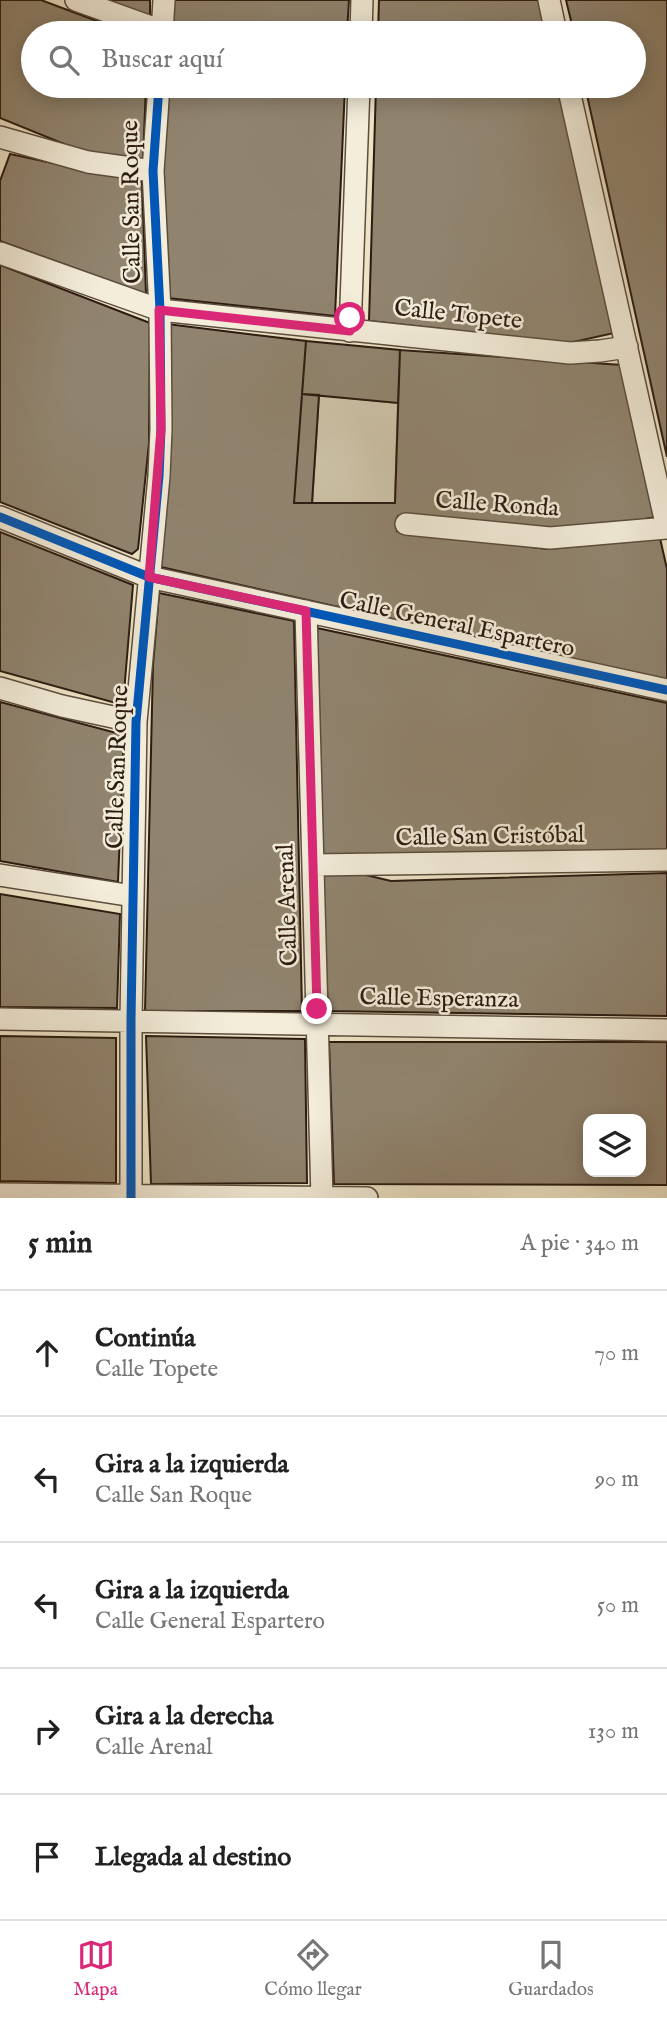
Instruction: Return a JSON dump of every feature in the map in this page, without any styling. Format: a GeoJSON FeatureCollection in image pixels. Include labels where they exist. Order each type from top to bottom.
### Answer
{"type":"FeatureCollection","features":[{"type":"Feature","properties":{"kind":"street"},"geometry":{"type":"LineString","coordinates":[[76,0],[132,21]]}},
{"type":"Feature","properties":{"kind":"street"},"geometry":{"type":"LineString","coordinates":[[163,21],[164,0]]}},
{"type":"Feature","properties":{"kind":"street"},"geometry":{"type":"LineString","coordinates":[[361,21],[362,0]]}},
{"type":"Feature","properties":{"kind":"street"},"geometry":{"type":"LineString","coordinates":[[549,0],[553,21]]}},
{"type":"Feature","properties":{"kind":"street","name":"Calle San Roque"},"geometry":{"type":"LineString","coordinates":[[131,1198],[136,722],[161,429],[153,171],[158,98]]}},
{"type":"Feature","properties":{"kind":"street"},"geometry":{"type":"LineString","coordinates":[[350,331],[359,98]]}},
{"type":"Feature","properties":{"kind":"street"},"geometry":{"type":"LineString","coordinates":[[571,98],[667,528]]}},
{"type":"Feature","properties":{"kind":"street"},"geometry":{"type":"LineString","coordinates":[[2,144],[88,162],[153,171]]}},
{"type":"Feature","properties":{"kind":"street","name":"Calle Topete"},"geometry":{"type":"LineString","coordinates":[[0,253],[159,310],[570,353],[627,346]]}},
{"type":"Feature","properties":{"kind":"street","name":"Calle General Espartero"},"geometry":{"type":"LineString","coordinates":[[0,517],[149,577],[667,690]]}},
{"type":"Feature","properties":{"kind":"street","name":"Calle Ronda"},"geometry":{"type":"LineString","coordinates":[[407,524],[550,538],[667,528]]}},
{"type":"Feature","properties":{"kind":"street","name":"Calle Arenal"},"geometry":{"type":"LineString","coordinates":[[306,611],[322,1198]]}},
{"type":"Feature","properties":{"kind":"street"},"geometry":{"type":"LineString","coordinates":[[0,688],[62,706],[136,722]]}},
{"type":"Feature","properties":{"kind":"street","name":"Calle San Cristóbal"},"geometry":{"type":"LineString","coordinates":[[313,864],[667,860]]}},
{"type":"Feature","properties":{"kind":"street"},"geometry":{"type":"LineString","coordinates":[[0,875],[133,896]]}},
{"type":"Feature","properties":{"kind":"street","name":"Calle Esperanza"},"geometry":{"type":"LineString","coordinates":[[0,1019],[667,1030]]}},
{"type":"Feature","properties":{"kind":"street"},"geometry":{"type":"LineString","coordinates":[[0,1194],[131,1198],[367,1198]]}},
{"type":"Feature","properties":{"kind":"shaded area"},"geometry":{"type":"Polygon","coordinates":[[[319,395],[398,403],[395,503],[312,503],[319,395]]]}},
{"type":"Feature","properties":{"kind":"building"},"geometry":{"type":"Polygon","coordinates":[[[0,0],[41,0],[97,21],[21,21],[21,98],[146,98],[143,160],[96,157],[0,118],[0,0]]]}},
{"type":"Feature","properties":{"kind":"building"},"geometry":{"type":"Polygon","coordinates":[[[97,0],[150,0],[150,20],[97,0]]]}},
{"type":"Feature","properties":{"kind":"building"},"geometry":{"type":"Polygon","coordinates":[[[172,0],[349,0],[348,21],[171,21],[172,0]]]}},
{"type":"Feature","properties":{"kind":"building"},"geometry":{"type":"Polygon","coordinates":[[[379,0],[541,0],[545,21],[378,21],[379,0]]]}},
{"type":"Feature","properties":{"kind":"building"},"geometry":{"type":"Polygon","coordinates":[[[566,0],[667,0],[667,457],[588,98],[646,98],[646,21],[571,21],[566,0]]]}},
{"type":"Feature","properties":{"kind":"building"},"geometry":{"type":"Polygon","coordinates":[[[167,98],[344,98],[335,316],[167,298],[163,183],[167,98]]]}},
{"type":"Feature","properties":{"kind":"building"},"geometry":{"type":"Polygon","coordinates":[[[376,98],[563,98],[614,333],[569,343],[369,321],[376,98]]]}},
{"type":"Feature","properties":{"kind":"building"},"geometry":{"type":"Polygon","coordinates":[[[10,154],[142,182],[146,294],[0,241],[0,181],[10,154]]]}},
{"type":"Feature","properties":{"kind":"building"},"geometry":{"type":"Polygon","coordinates":[[[0,265],[150,323],[149,443],[138,549],[132,554],[0,502],[0,265]]]}},
{"type":"Feature","properties":{"kind":"building"},"geometry":{"type":"Polygon","coordinates":[[[167,324],[306,341],[294,503],[395,503],[400,350],[622,365],[655,517],[611,526],[549,530],[398,516],[397,531],[547,549],[660,538],[667,569],[667,681],[161,567],[168,473],[167,324]]]}},
{"type":"Feature","properties":{"kind":"building"},"geometry":{"type":"Polygon","coordinates":[[[306,341],[400,350],[398,403],[302,394],[306,341]]]}},
{"type":"Feature","properties":{"kind":"building"},"geometry":{"type":"Polygon","coordinates":[[[302,394],[319,395],[312,503],[294,503],[302,394]]]}},
{"type":"Feature","properties":{"kind":"building"},"geometry":{"type":"Polygon","coordinates":[[[0,532],[133,585],[123,705],[0,671],[0,532]]]}},
{"type":"Feature","properties":{"kind":"building"},"geometry":{"type":"Polygon","coordinates":[[[159,593],[294,621],[302,1011],[145,1011],[153,665],[159,593]]]}},
{"type":"Feature","properties":{"kind":"building"},"geometry":{"type":"Polygon","coordinates":[[[317,628],[667,703],[667,851],[323,859],[317,628]]]}},
{"type":"Feature","properties":{"kind":"building"},"geometry":{"type":"Polygon","coordinates":[[[0,702],[124,735],[118,882],[0,861],[0,702]]]}},
{"type":"Feature","properties":{"kind":"building"},"geometry":{"type":"Polygon","coordinates":[[[353,872],[391,881],[667,873],[667,1016],[328,1011],[321,873],[353,872]]]}},
{"type":"Feature","properties":{"kind":"building"},"geometry":{"type":"Polygon","coordinates":[[[0,894],[120,914],[117,1008],[0,1007],[0,894]]]}},
{"type":"Feature","properties":{"kind":"building"},"geometry":{"type":"Polygon","coordinates":[[[0,1036],[116,1038],[116,1183],[0,1181],[0,1036]]]}},
{"type":"Feature","properties":{"kind":"building"},"geometry":{"type":"Polygon","coordinates":[[[146,1036],[305,1039],[307,1183],[151,1184],[146,1036]]]}},
{"type":"Feature","properties":{"kind":"building"},"geometry":{"type":"Polygon","coordinates":[[[329,1042],[667,1042],[667,1185],[334,1184],[329,1042]]]}},
{"type":"Feature","properties":{"kind":"cycle path"},"geometry":{"type":"LineString","coordinates":[[131,1198],[136,722],[161,429],[160,310],[153,171],[158,98]]}},
{"type":"Feature","properties":{"kind":"cycle path"},"geometry":{"type":"LineString","coordinates":[[0,517],[149,577],[667,690]]}},
{"type":"Feature","properties":{"kind":"route"},"geometry":{"type":"LineString","coordinates":[[317,1009],[306,611],[149,577],[161,429],[159,310],[350,331],[350,318]]}}]}
